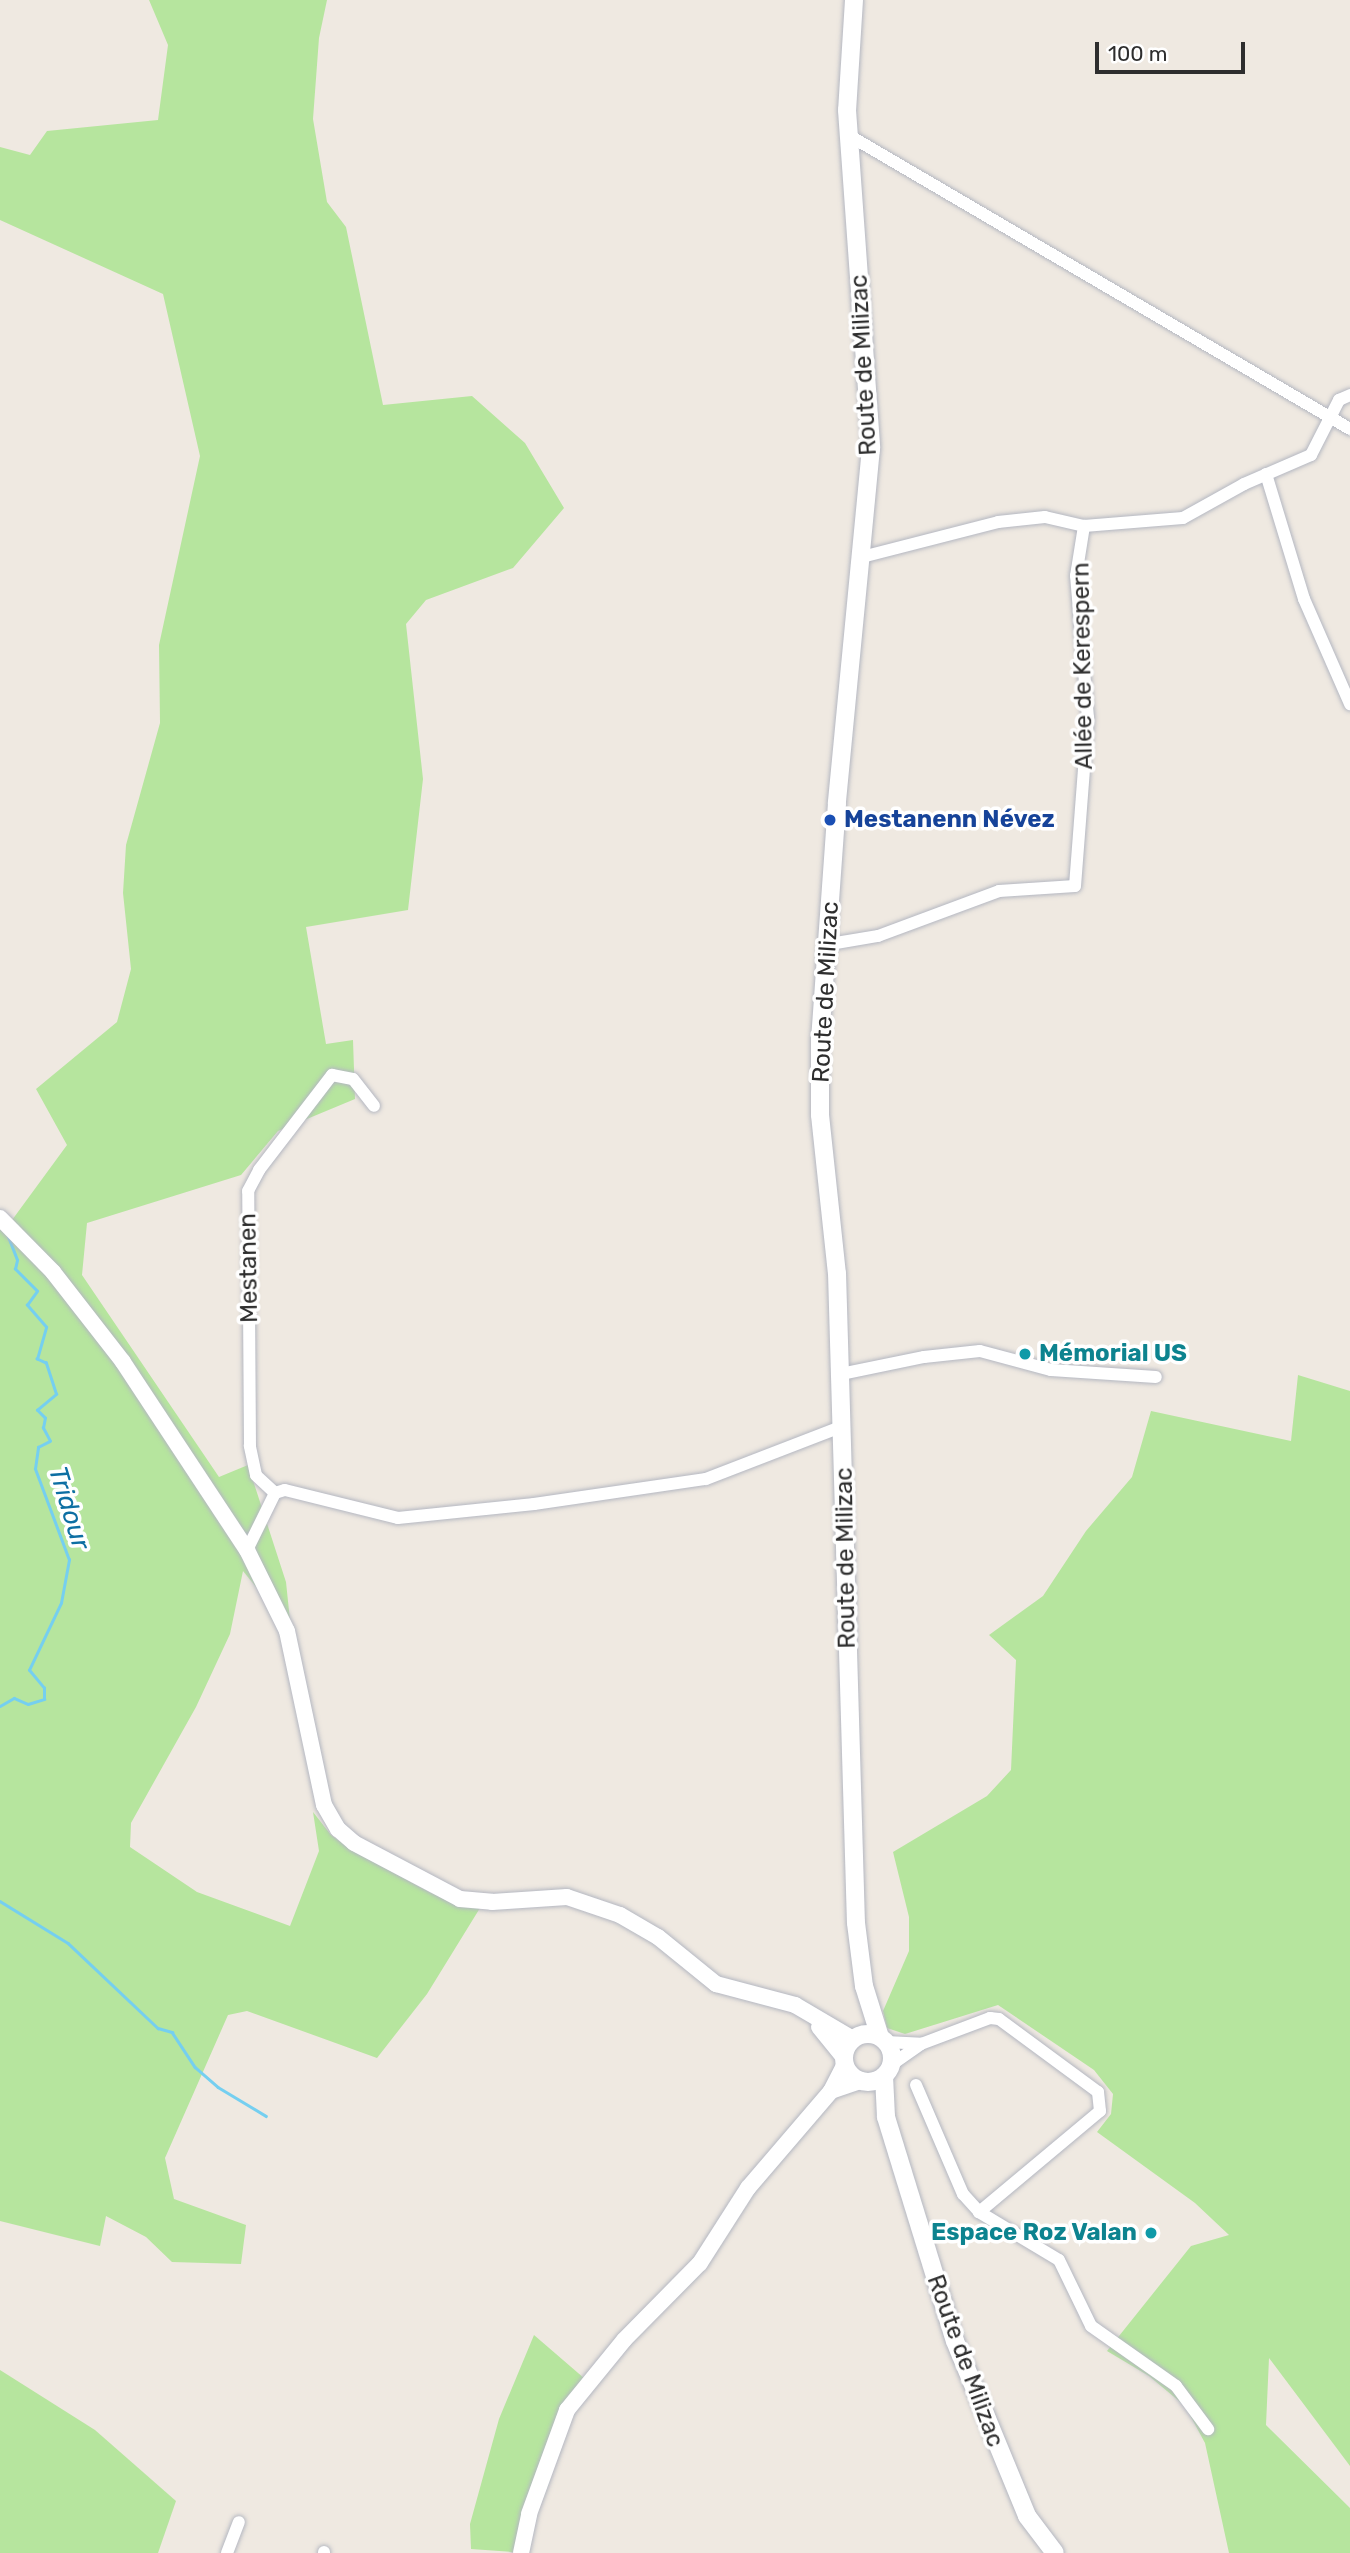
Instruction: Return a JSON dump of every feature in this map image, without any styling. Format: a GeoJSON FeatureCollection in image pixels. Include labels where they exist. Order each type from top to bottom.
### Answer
{"type":"FeatureCollection","features":[{"type":"Feature","properties":{"kind":"main road","name":"Route de Milizac"},"geometry":{"type":"LineString","coordinates":[[854,0],[850,136],[871,448],[858,558],[830,944],[820,1040],[820,1115],[837,1273],[853,1854],[864,1986],[883,2040]]}},
{"type":"Feature","properties":{"kind":"main road","name":"Route de Milizac"},"geometry":{"type":"LineString","coordinates":[[855,2037],[864,1986]]}},
{"type":"Feature","properties":{"kind":"main road"},"geometry":{"type":"LineString","coordinates":[[855,2037],[883,2040],[888,2070],[863,2081],[844,2061],[855,2037]]}},
{"type":"Feature","properties":{"kind":"main road","name":"Route de Milizac"},"geometry":{"type":"LineString","coordinates":[[886,2117],[888,2070]]}},
{"type":"Feature","properties":{"kind":"main road","name":"Route de Milizac"},"geometry":{"type":"LineString","coordinates":[[863,2081],[886,2117],[932,2272],[998,2455],[1027,2516],[1055,2553]]}},
{"type":"Feature","properties":{"kind":"street"},"geometry":{"type":"LineString","coordinates":[[850,136],[1350,429]]}},
{"type":"Feature","properties":{"kind":"street"},"geometry":{"type":"LineString","coordinates":[[858,558],[998,522],[1045,517],[1084,527],[1183,518],[1266,474],[1311,455],[1339,400],[1350,395]]}},
{"type":"Feature","properties":{"kind":"street"},"geometry":{"type":"LineString","coordinates":[[1266,474],[1304,599],[1350,704]]}},
{"type":"Feature","properties":{"kind":"street","name":"Allée de Kerespern"},"geometry":{"type":"LineString","coordinates":[[830,944],[878,936],[999,891],[1075,886],[1088,718],[1076,576],[1084,527]]}},
{"type":"Feature","properties":{"kind":"street","name":"Mestanen"},"geometry":{"type":"LineString","coordinates":[[275,1493],[256,1475],[250,1446],[248,1191],[258,1170],[332,1074],[353,1079],[374,1106]]}},
{"type":"Feature","properties":{"kind":"street"},"geometry":{"type":"LineString","coordinates":[[0,1217],[53,1272],[122,1362],[247,1550],[286,1631],[324,1805],[338,1829],[354,1843],[460,1899],[584,1901],[658,1937],[716,1984],[795,2005],[855,2037]]}},
{"type":"Feature","properties":{"kind":"street"},"geometry":{"type":"LineString","coordinates":[[841,1374],[980,1351],[1051,1370],[1156,1377]]}},
{"type":"Feature","properties":{"kind":"street"},"geometry":{"type":"LineString","coordinates":[[247,1550],[275,1493],[285,1490],[398,1518],[534,1504],[706,1479],[843,1426]]}},
{"type":"Feature","properties":{"kind":"street"},"geometry":{"type":"LineString","coordinates":[[521,2553],[529,2514],[567,2410],[624,2340],[700,2263],[748,2188],[831,2091],[844,2061],[808,2014]]}},
{"type":"Feature","properties":{"kind":"street"},"geometry":{"type":"LineString","coordinates":[[888,2070],[921,2044],[990,2018],[999,2019],[1102,2098],[1100,2111],[979,2212]]}},
{"type":"Feature","properties":{"kind":"street"},"geometry":{"type":"LineString","coordinates":[[883,2040],[921,2044]]}},
{"type":"Feature","properties":{"kind":"street"},"geometry":{"type":"LineString","coordinates":[[831,2091],[863,2081]]}},
{"type":"Feature","properties":{"kind":"street"},"geometry":{"type":"LineString","coordinates":[[916,2085],[963,2194],[979,2212],[1059,2260],[1091,2326],[1176,2386],[1208,2429]]}},
{"type":"Feature","properties":{"kind":"street"},"geometry":{"type":"LineString","coordinates":[[227,2553],[239,2522]]}},
{"type":"Feature","properties":{"kind":"green space"},"geometry":{"type":"Polygon","coordinates":[[[149,0],[327,0],[319,38],[313,119],[327,202],[346,227],[383,405],[472,396],[525,443],[564,508],[513,568],[426,600],[406,624],[423,779],[408,910],[306,927],[326,1044],[353,1040],[355,1099],[278,1131],[241,1175],[87,1223],[82,1275],[219,1477],[248,1465],[286,1582],[291,1630],[243,1571],[230,1634],[196,1707],[131,1823],[130,1847],[197,1892],[290,1926],[319,1851],[313,1812],[331,1835],[353,1851],[431,1893],[480,1908],[427,1994],[377,2058],[247,2011],[228,2015],[165,2158],[174,2199],[246,2225],[241,2264],[172,2262],[146,2237],[106,2216],[100,2246],[0,2221],[0,1227],[4,1231],[67,1145],[36,1089],[117,1022],[131,969],[123,893],[126,845],[160,723],[159,645],[200,456],[163,294],[0,220],[0,147],[30,155],[47,131],[158,120],[168,45],[149,0]]]}},
{"type":"Feature","properties":{"kind":"green space"},"geometry":{"type":"Polygon","coordinates":[[[1298,1375],[1350,1391],[1350,2466],[1269,2358],[1266,2425],[1350,2508],[1350,2553],[1229,2553],[1205,2443],[1185,2406],[1149,2376],[1107,2351],[1191,2246],[1229,2235],[1195,2203],[1097,2132],[1111,2114],[1113,2094],[1094,2070],[998,2005],[905,2034],[887,2028],[883,2011],[909,1951],[909,1917],[893,1852],[987,1796],[1011,1770],[1016,1660],[989,1635],[1043,1596],[1086,1531],[1132,1477],[1151,1411],[1291,1441],[1298,1375]]]}},
{"type":"Feature","properties":{"kind":"green space"},"geometry":{"type":"Polygon","coordinates":[[[534,2335],[592,2385],[572,2414],[537,2512],[527,2553],[471,2549],[470,2524],[499,2419],[534,2335]]]}},
{"type":"Feature","properties":{"kind":"green space"},"geometry":{"type":"Polygon","coordinates":[[[0,2370],[95,2430],[176,2501],[158,2553],[0,2553],[0,2370]]]}},
{"type":"Feature","properties":{"kind":"waterway","name":"Tridour"},"geometry":{"type":"LineString","coordinates":[[0,1706],[14,1698],[28,1704],[44,1699],[44,1688],[29,1670],[61,1603],[69,1560],[35,1469],[38,1447],[50,1441],[43,1428],[45,1418],[37,1410],[56,1394],[46,1363],[37,1359],[46,1327],[27,1305],[37,1291],[15,1269],[17,1260],[8,1237]]}},
{"type":"Feature","properties":{"kind":"waterway"},"geometry":{"type":"LineString","coordinates":[[0,1901],[68,1943],[158,2028],[172,2032],[195,2067],[218,2087],[266,2116]]}},
{"type":"Feature","properties":{"kind":"place","name":"Mestanenn Névez"},"geometry":{"type":"Point","coordinates":[830,820]}},
{"type":"Feature","properties":{"kind":"place","name":"Mémorial US"},"geometry":{"type":"Point","coordinates":[1025,1354]}},
{"type":"Feature","properties":{"kind":"place","name":"Espace Roz Valan"},"geometry":{"type":"Point","coordinates":[1151,2233]}}]}
